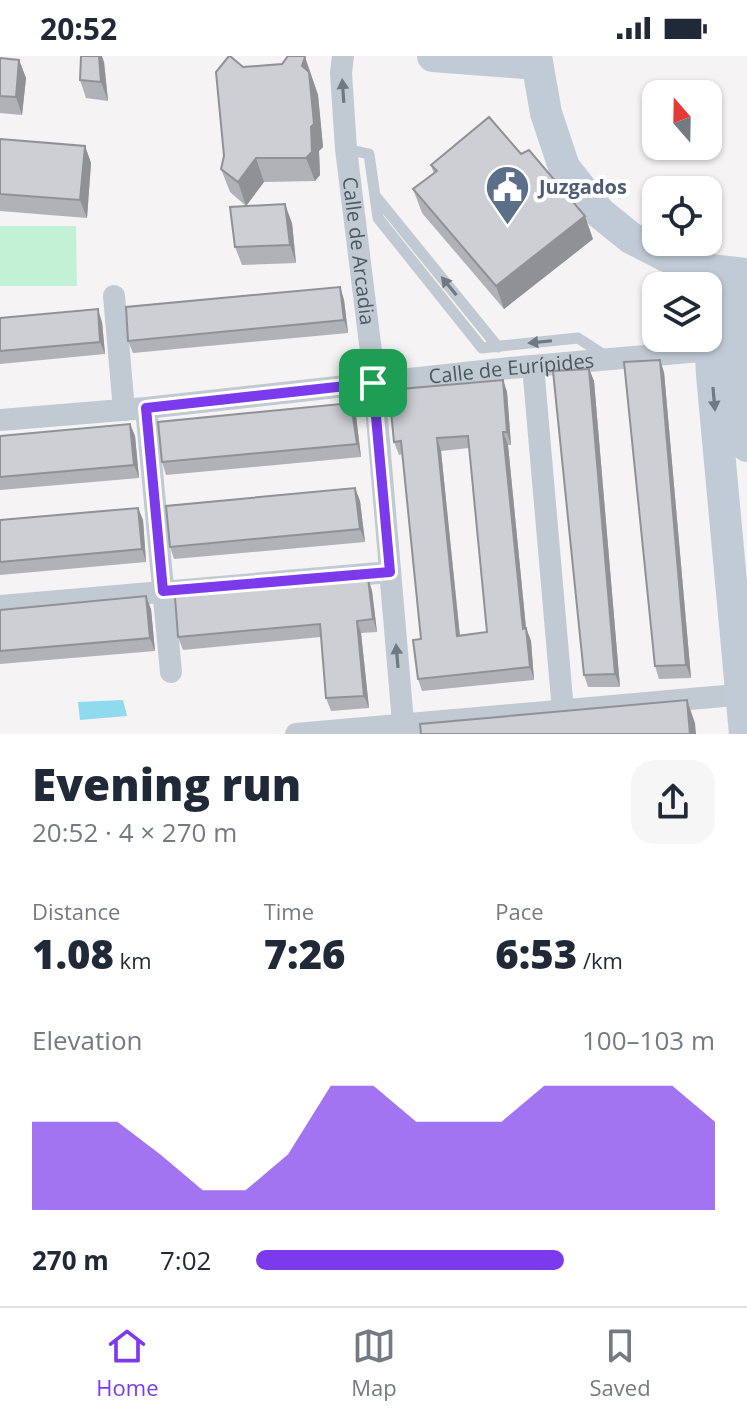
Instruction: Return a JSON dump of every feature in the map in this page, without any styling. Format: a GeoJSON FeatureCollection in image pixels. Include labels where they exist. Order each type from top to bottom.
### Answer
{"type":"FeatureCollection","features":[{"type":"Feature","properties":{"kind":"street","name":"Calle de Arcadia"},"geometry":{"type":"LineString","coordinates":[[343,56],[341,73],[346,149],[373,383],[403,729]]}},
{"type":"Feature","properties":{"kind":"street"},"geometry":{"type":"LineString","coordinates":[[433,56],[536,60],[546,113],[564,167],[600,213],[631,238],[690,272]]}},
{"type":"Feature","properties":{"kind":"street"},"geometry":{"type":"LineString","coordinates":[[722,279],[747,274]]}},
{"type":"Feature","properties":{"kind":"street"},"geometry":{"type":"LineString","coordinates":[[745,734],[732,348],[736,297],[747,281]]}},
{"type":"Feature","properties":{"kind":"street"},"geometry":{"type":"LineString","coordinates":[[114,296],[163,591],[171,672]]}},
{"type":"Feature","properties":{"kind":"street"},"geometry":{"type":"LineString","coordinates":[[722,323],[732,348],[747,446]]}},
{"type":"Feature","properties":{"kind":"street","name":"Calle de Eurípides"},"geometry":{"type":"LineString","coordinates":[[0,420],[732,348]]}},
{"type":"Feature","properties":{"kind":"street"},"geometry":{"type":"LineString","coordinates":[[533,366],[563,711]]}},
{"type":"Feature","properties":{"kind":"street"},"geometry":{"type":"LineString","coordinates":[[0,606],[390,572]]}},
{"type":"Feature","properties":{"kind":"street"},"geometry":{"type":"LineString","coordinates":[[296,734],[403,729],[744,695]]}},
{"type":"Feature","properties":{"kind":"lane"},"geometry":{"type":"LineString","coordinates":[[346,149],[369,154],[376,197],[498,347],[578,338],[612,359]]}},
{"type":"Feature","properties":{"kind":"green space"},"geometry":{"type":"Polygon","coordinates":[[[0,226],[76,226],[77,286],[0,286],[0,226]]]}},
{"type":"Feature","properties":{"kind":"water"},"geometry":{"type":"Polygon","coordinates":[[[123,700],[127,716],[80,720],[78,702],[123,700]]]}},
{"type":"Feature","properties":{"kind":"building"},"geometry":{"type":"Polygon","coordinates":[[[81,56],[99,56],[101,82],[80,80],[81,56]]]}},
{"type":"Feature","properties":{"kind":"building"},"geometry":{"type":"Polygon","coordinates":[[[229,56],[243,67],[282,64],[288,56],[305,57],[302,66],[309,72],[314,124],[311,127],[312,152],[306,158],[256,158],[238,182],[221,169],[224,156],[216,72],[229,56]]]}},
{"type":"Feature","properties":{"kind":"building"},"geometry":{"type":"Polygon","coordinates":[[[0,58],[19,60],[16,97],[0,96],[0,58]]]}},
{"type":"Feature","properties":{"kind":"building","name":"Juzgados"},"geometry":{"type":"Polygon","coordinates":[[[489,117],[521,154],[529,150],[585,216],[496,286],[413,189],[437,171],[431,165],[489,117]]]}},
{"type":"Feature","properties":{"kind":"building"},"geometry":{"type":"Polygon","coordinates":[[[0,139],[85,146],[80,200],[0,194],[0,139]]]}},
{"type":"Feature","properties":{"kind":"building"},"geometry":{"type":"Polygon","coordinates":[[[285,204],[290,245],[235,247],[230,207],[285,204]]]}},
{"type":"Feature","properties":{"kind":"building"},"geometry":{"type":"Polygon","coordinates":[[[340,287],[344,320],[128,341],[126,307],[340,287]]]}},
{"type":"Feature","properties":{"kind":"building"},"geometry":{"type":"Polygon","coordinates":[[[98,309],[100,342],[0,351],[0,318],[98,309]]]}},
{"type":"Feature","properties":{"kind":"building"},"geometry":{"type":"Polygon","coordinates":[[[660,360],[686,665],[655,666],[624,362],[660,360]]]}},
{"type":"Feature","properties":{"kind":"building"},"geometry":{"type":"Polygon","coordinates":[[[589,369],[615,674],[584,675],[553,371],[589,369]]]}},
{"type":"Feature","properties":{"kind":"building"},"geometry":{"type":"Polygon","coordinates":[[[503,380],[507,432],[503,432],[523,629],[526,628],[530,667],[418,679],[413,640],[421,639],[401,441],[394,442],[389,390],[503,380]],[[468,436],[437,438],[457,636],[487,632],[468,436]]]}},
{"type":"Feature","properties":{"kind":"building"},"geometry":{"type":"Polygon","coordinates":[[[351,403],[357,444],[162,462],[158,422],[351,403]]]}},
{"type":"Feature","properties":{"kind":"building"},"geometry":{"type":"Polygon","coordinates":[[[130,424],[134,465],[0,477],[0,436],[130,424]]]}},
{"type":"Feature","properties":{"kind":"building"},"geometry":{"type":"Polygon","coordinates":[[[355,488],[360,529],[170,547],[166,506],[355,488]]]}},
{"type":"Feature","properties":{"kind":"building"},"geometry":{"type":"Polygon","coordinates":[[[138,508],[142,549],[0,562],[0,520],[138,508]]]}},
{"type":"Feature","properties":{"kind":"building"},"geometry":{"type":"Polygon","coordinates":[[[368,578],[373,619],[357,621],[364,696],[326,698],[320,624],[178,637],[175,597],[368,578]]]}},
{"type":"Feature","properties":{"kind":"building"},"geometry":{"type":"Polygon","coordinates":[[[146,596],[150,638],[0,651],[0,610],[146,596]]]}},
{"type":"Feature","properties":{"kind":"building"},"geometry":{"type":"Polygon","coordinates":[[[687,700],[690,734],[421,734],[420,724],[687,700]]]}},
{"type":"Feature","properties":{"kind":"place","name":"Juzgados"},"geometry":{"type":"Point","coordinates":[508,226]}},
{"type":"Feature","properties":{"kind":"route"},"geometry":{"type":"LineString","coordinates":[[373,383],[390,572],[163,591],[146,408],[373,383]]}}]}
